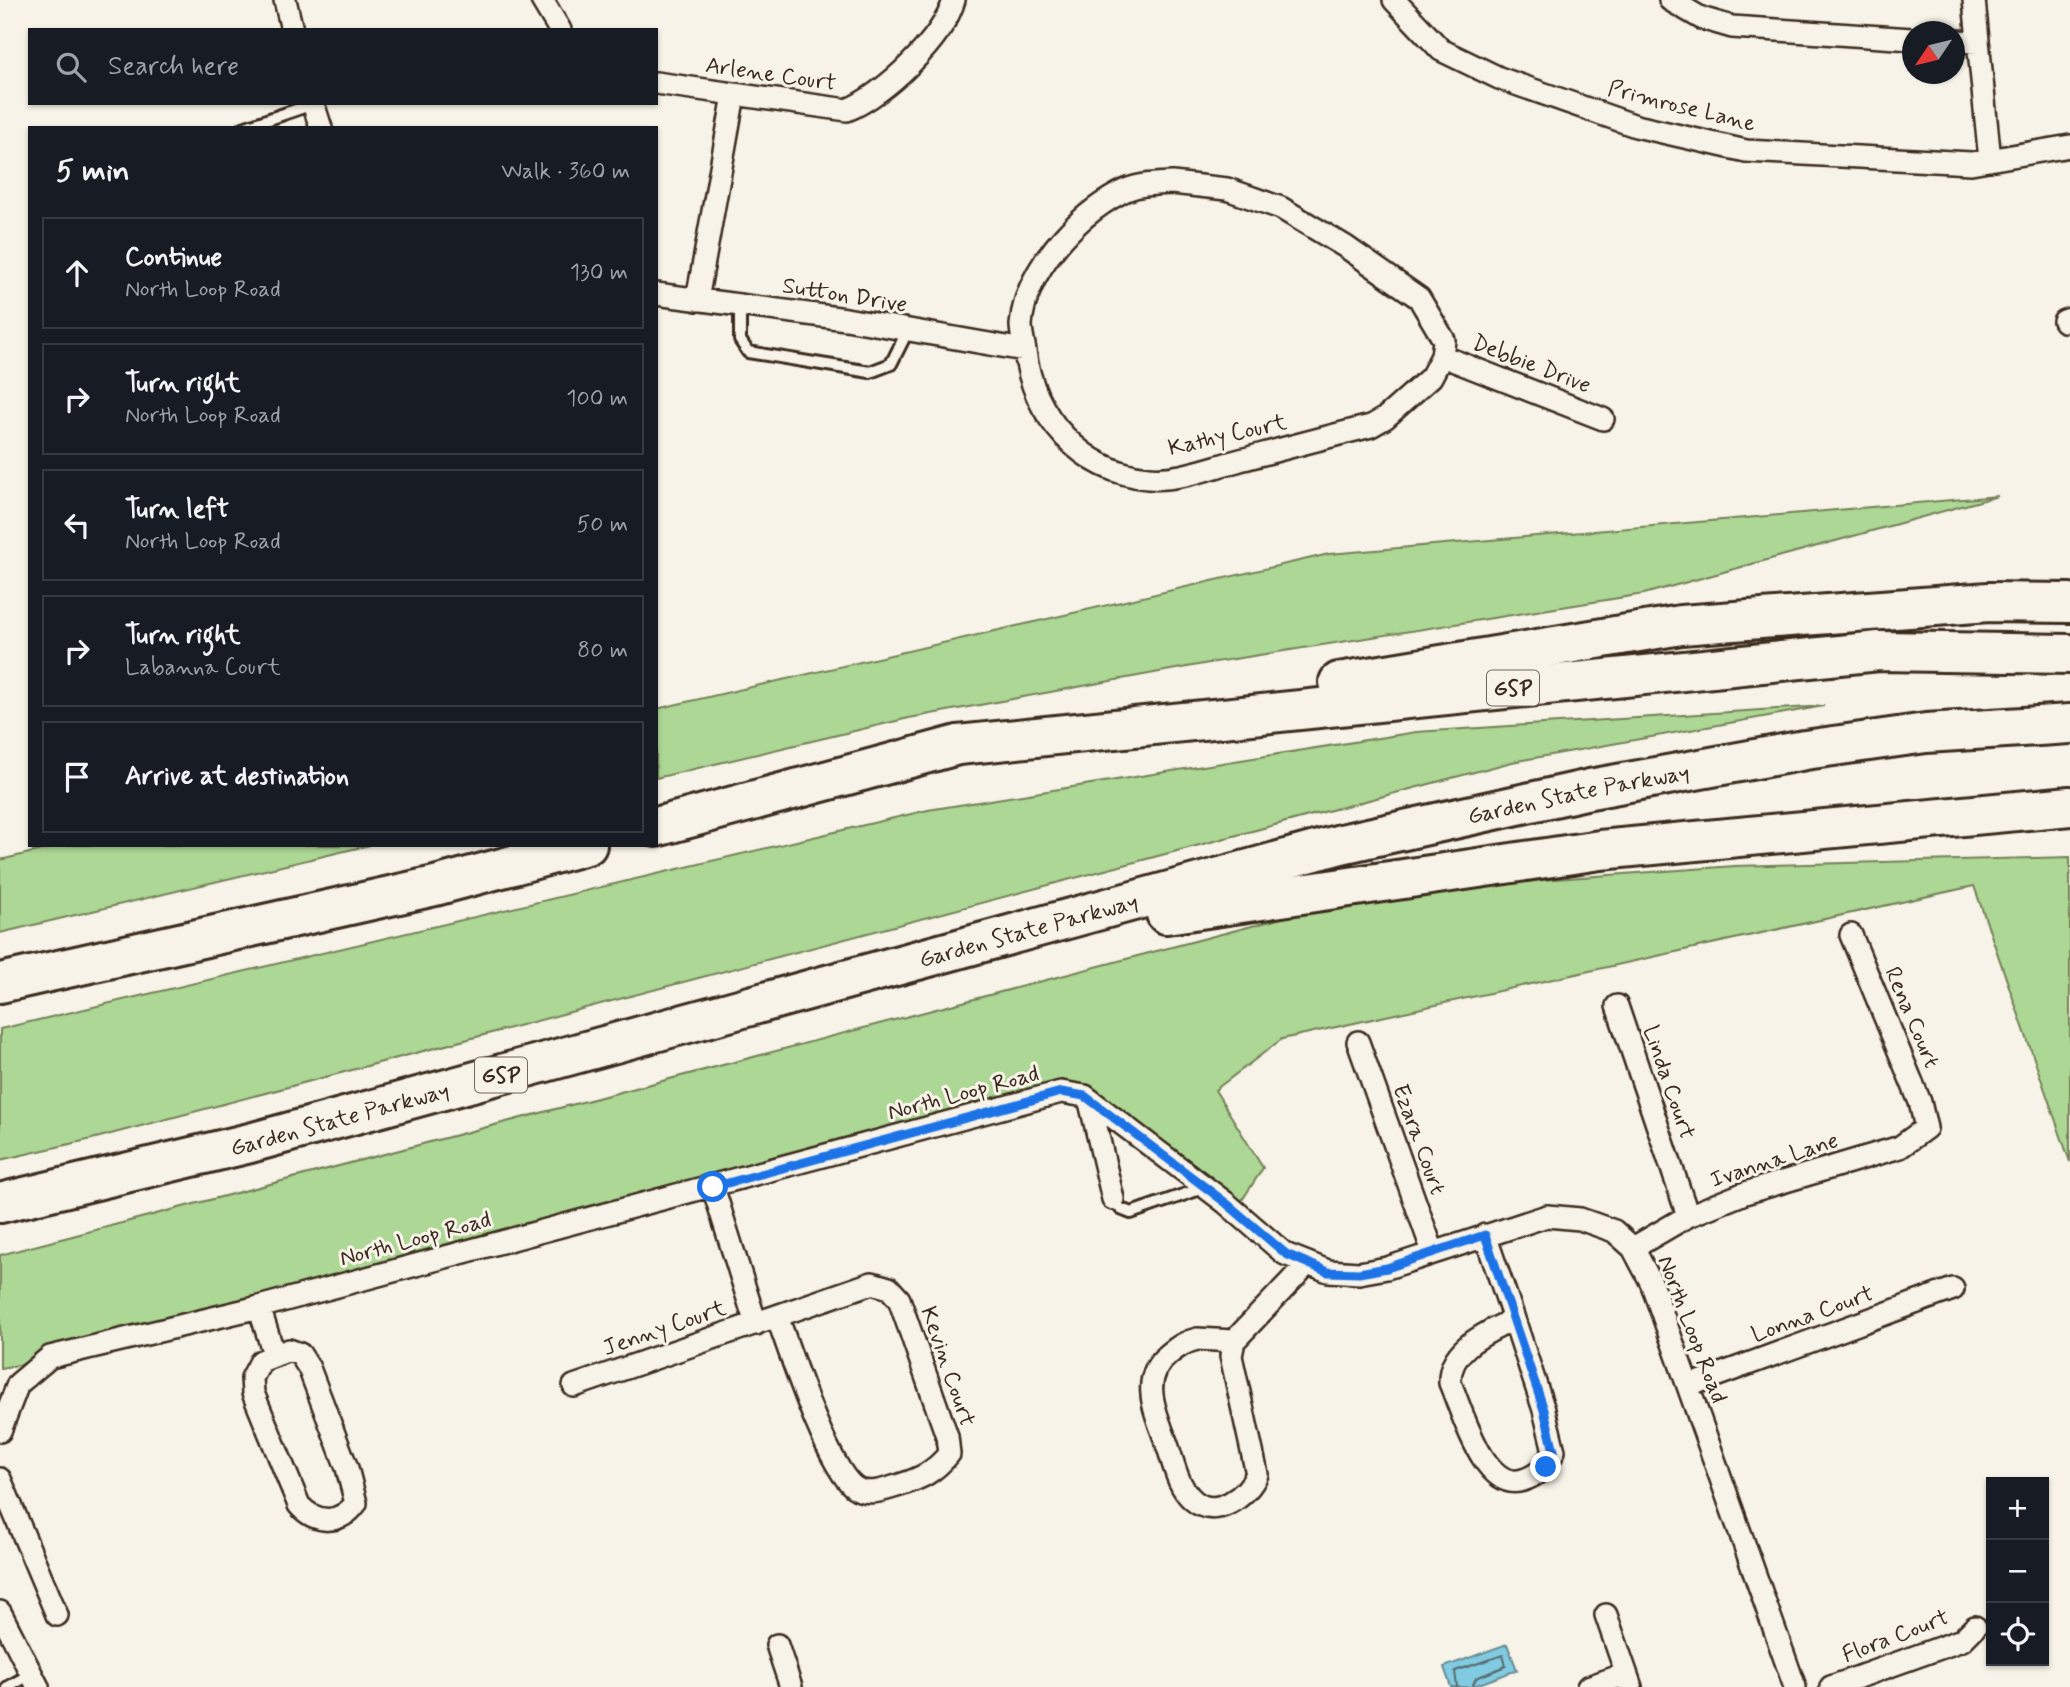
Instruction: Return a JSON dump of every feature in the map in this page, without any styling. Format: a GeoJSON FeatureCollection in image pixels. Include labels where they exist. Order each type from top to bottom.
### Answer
{"type":"FeatureCollection","features":[{"type":"Feature","properties":{"kind":"highway"},"geometry":{"type":"LineString","coordinates":[[958,745],[1681,625],[1989,602],[2070,603]]}},
{"type":"Feature","properties":{"kind":"highway","name":"GSP"},"geometry":{"type":"LineString","coordinates":[[658,826],[958,745],[1879,651],[2070,654]]}},
{"type":"Feature","properties":{"kind":"highway","name":"Garden State Parkway"},"geometry":{"type":"LineString","coordinates":[[0,1203],[250,1143],[1341,844],[1590,789],[1872,741],[1926,733],[2070,723]]}},
{"type":"Feature","properties":{"kind":"highway"},"geometry":{"type":"LineString","coordinates":[[1001,939],[1600,850],[2070,806]]}},
{"type":"Feature","properties":{"kind":"highway"},"geometry":{"type":"LineString","coordinates":[[0,984],[435,886],[580,847]]}},
{"type":"Feature","properties":{"kind":"street"},"geometry":{"type":"LineString","coordinates":[[285,0],[292,28]]}},
{"type":"Feature","properties":{"kind":"street"},"geometry":{"type":"LineString","coordinates":[[542,0],[559,28]]}},
{"type":"Feature","properties":{"kind":"street","name":"Arlene Court"},"geometry":{"type":"LineString","coordinates":[[658,83],[847,110],[862,104],[906,67],[939,30],[954,0]]}},
{"type":"Feature","properties":{"kind":"street","name":"Primrose Lane"},"geometry":{"type":"LineString","coordinates":[[1394,0],[1441,50],[1499,78],[1636,126],[1746,150],[1971,163],[2070,146]]}},
{"type":"Feature","properties":{"kind":"street"},"geometry":{"type":"LineString","coordinates":[[1670,0],[1702,18],[1732,27],[1902,37]]}},
{"type":"Feature","properties":{"kind":"street"},"geometry":{"type":"LineString","coordinates":[[1974,0],[1990,160]]}},
{"type":"Feature","properties":{"kind":"street"},"geometry":{"type":"LineString","coordinates":[[1965,42],[1978,43]]}},
{"type":"Feature","properties":{"kind":"street"},"geometry":{"type":"LineString","coordinates":[[697,300],[734,96]]}},
{"type":"Feature","properties":{"kind":"street"},"geometry":{"type":"LineString","coordinates":[[313,105],[320,126]]}},
{"type":"Feature","properties":{"kind":"street","name":"Kathy Court"},"geometry":{"type":"LineString","coordinates":[[1172,183],[1227,189],[1281,208],[1346,247],[1419,298],[1444,340],[1442,356],[1431,377],[1385,418],[1371,426],[1184,475],[1148,478],[1103,465],[1065,439],[1042,410],[1028,375],[1021,325],[1032,284],[1052,252],[1090,213],[1121,192],[1139,185],[1172,183]]}},
{"type":"Feature","properties":{"kind":"street","name":"Sutton Drive"},"geometry":{"type":"LineString","coordinates":[[658,294],[908,330],[1024,350]]}},
{"type":"Feature","properties":{"kind":"street","name":"Debbie Drive"},"geometry":{"type":"LineString","coordinates":[[1442,356],[1603,419]]}},
{"type":"Feature","properties":{"kind":"street","name":"Rena Court"},"geometry":{"type":"LineString","coordinates":[[1851,935],[1920,1102],[1924,1120]]}},
{"type":"Feature","properties":{"kind":"street","name":"Linda Court"},"geometry":{"type":"LineString","coordinates":[[1617,1006],[1688,1216]]}},
{"type":"Feature","properties":{"kind":"street","name":"Ezara Court"},"geometry":{"type":"LineString","coordinates":[[1358,1042],[1433,1252]]}},
{"type":"Feature","properties":{"kind":"street","name":"North Loop Road"},"geometry":{"type":"LineString","coordinates":[[0,1431],[18,1384],[50,1357],[259,1307],[1061,1092],[1085,1096],[1206,1187],[1286,1254],[1328,1272],[1359,1273],[1387,1268],[1547,1216],[1580,1219],[1614,1231],[1633,1248],[1651,1282],[1795,1687]]}},
{"type":"Feature","properties":{"kind":"street"},"geometry":{"type":"LineString","coordinates":[[1085,1096],[1090,1102],[1113,1199]]}},
{"type":"Feature","properties":{"kind":"street","name":"Ivanna Lane"},"geometry":{"type":"LineString","coordinates":[[1633,1248],[1688,1216],[1745,1193],[1900,1147],[1926,1128],[1924,1120]]}},
{"type":"Feature","properties":{"kind":"street","name":"Jenny Court"},"geometry":{"type":"LineString","coordinates":[[574,1386],[756,1324],[713,1187]]}},
{"type":"Feature","properties":{"kind":"street"},"geometry":{"type":"LineString","coordinates":[[1485,1235],[1514,1319],[1544,1410],[1554,1451],[1546,1467],[1518,1482],[1502,1480],[1486,1464],[1450,1383],[1449,1369],[1469,1345],[1514,1319]]}},
{"type":"Feature","properties":{"kind":"street"},"geometry":{"type":"LineString","coordinates":[[1234,1341],[1184,1342],[1161,1360],[1152,1376],[1150,1394],[1182,1488],[1195,1503],[1214,1508],[1236,1500],[1250,1490],[1257,1474],[1231,1356],[1234,1341],[1308,1263]]}},
{"type":"Feature","properties":{"kind":"street","name":"Kevin Court"},"geometry":{"type":"LineString","coordinates":[[756,1324],[777,1316],[872,1283],[889,1289],[899,1299],[947,1436],[949,1454],[936,1470],[925,1478],[875,1493],[856,1488],[845,1477],[817,1423],[777,1316]]}},
{"type":"Feature","properties":{"kind":"street","name":"Lonna Court"},"geometry":{"type":"LineString","coordinates":[[1688,1385],[1953,1289]]}},
{"type":"Feature","properties":{"kind":"street"},"geometry":{"type":"LineString","coordinates":[[259,1307],[274,1354]]}},
{"type":"Feature","properties":{"kind":"street"},"geometry":{"type":"LineString","coordinates":[[289,1350],[300,1354],[309,1368],[347,1468],[356,1503],[349,1513],[326,1520],[310,1517],[299,1505],[253,1393],[252,1378],[261,1361],[274,1354],[289,1350]]}},
{"type":"Feature","properties":{"kind":"street"},"geometry":{"type":"LineString","coordinates":[[0,1479],[57,1615]]}},
{"type":"Feature","properties":{"kind":"street"},"geometry":{"type":"LineString","coordinates":[[1588,1687],[1628,1681],[1606,1615]]}},
{"type":"Feature","properties":{"kind":"street"},"geometry":{"type":"LineString","coordinates":[[3,1626],[35,1680]]}},
{"type":"Feature","properties":{"kind":"street","name":"Flora Court"},"geometry":{"type":"LineString","coordinates":[[1831,1687],[1962,1640],[1975,1627]]}},
{"type":"Feature","properties":{"kind":"street"},"geometry":{"type":"LineString","coordinates":[[777,1646],[792,1687]]}},
{"type":"Feature","properties":{"kind":"lane"},"geometry":{"type":"LineString","coordinates":[[249,126],[310,105]]}},
{"type":"Feature","properties":{"kind":"lane"},"geometry":{"type":"LineString","coordinates":[[740,305],[740,340],[748,352],[870,372],[891,364],[908,330]]}},
{"type":"Feature","properties":{"kind":"lane"},"geometry":{"type":"LineString","coordinates":[[1113,1199],[1121,1209],[1131,1213],[1206,1187]]}},
{"type":"Feature","properties":{"kind":"lane"},"geometry":{"type":"LineString","coordinates":[[8,1687],[35,1680]]}},
{"type":"Feature","properties":{"kind":"green space"},"geometry":{"type":"Polygon","coordinates":[[[1998,496],[1644,594],[1209,663],[909,718],[658,778],[658,709],[1329,554],[1998,496]]]}},
{"type":"Feature","properties":{"kind":"green space"},"geometry":{"type":"Polygon","coordinates":[[[1824,706],[1512,762],[92,1139],[0,1160],[0,1029],[928,810],[1416,732],[1824,706]]]}},
{"type":"Feature","properties":{"kind":"green space"},"geometry":{"type":"Polygon","coordinates":[[[55,847],[362,847],[0,933],[0,860],[55,847]]]}},
{"type":"Feature","properties":{"kind":"green space"},"geometry":{"type":"Polygon","coordinates":[[[2070,857],[2070,1162],[1974,886],[1282,1039],[1215,1090],[1263,1168],[1237,1208],[1072,1091],[37,1362],[0,1368],[0,1255],[1385,891],[1735,866],[2070,857]]]}},
{"type":"Feature","properties":{"kind":"water"},"geometry":{"type":"Polygon","coordinates":[[[1507,1644],[1517,1670],[1471,1687],[1451,1687],[1444,1667],[1507,1644]]]}},
{"type":"Feature","properties":{"kind":"route"},"geometry":{"type":"LineString","coordinates":[[713,1187],[1061,1092],[1085,1096],[1226,1203],[1286,1254],[1328,1272],[1359,1273],[1387,1268],[1485,1235],[1544,1410],[1554,1451],[1546,1467]]}}]}
